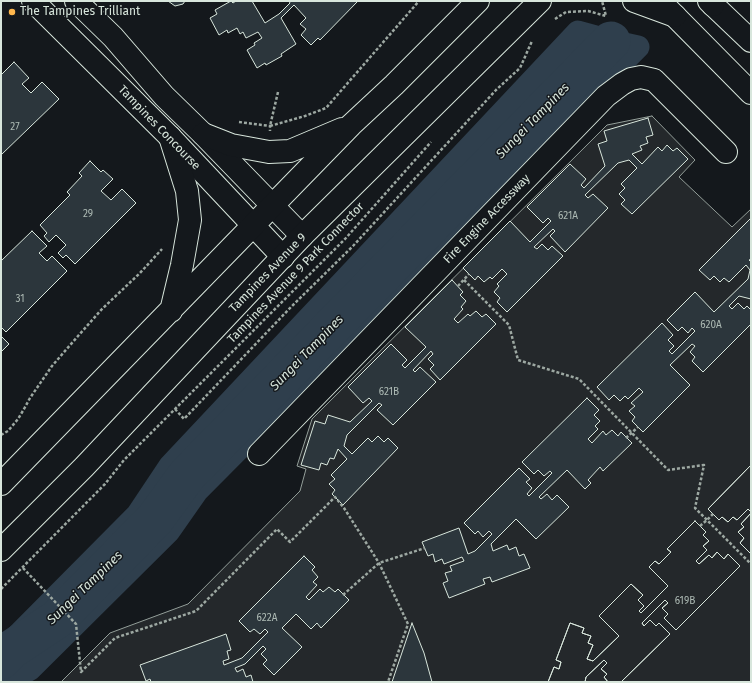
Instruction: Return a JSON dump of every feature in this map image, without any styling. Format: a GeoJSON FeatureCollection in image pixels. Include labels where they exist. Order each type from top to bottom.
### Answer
{"type":"FeatureCollection","features":[{"type":"Feature","properties":{"kind":"main road","name":"Tampines Concourse"},"geometry":{"type":"LineString","coordinates":[[34,1],[170,137],[283,257]]}},
{"type":"Feature","properties":{"kind":"main road"},"geometry":{"type":"LineString","coordinates":[[76,1],[113,37],[164,96],[302,236]]}},
{"type":"Feature","properties":{"kind":"main road"},"geometry":{"type":"LineString","coordinates":[[1,484],[352,125],[478,1]]}},
{"type":"Feature","properties":{"kind":"main road"},"geometry":{"type":"LineString","coordinates":[[634,1],[668,8],[751,93]]}},
{"type":"Feature","properties":{"kind":"main road","name":"Tampines Avenue 9"},"geometry":{"type":"LineString","coordinates":[[1,550],[84,466],[302,236],[541,2]]}},
{"type":"Feature","properties":{"kind":"main road"},"geometry":{"type":"LineString","coordinates":[[712,2],[751,41]]}},
{"type":"Feature","properties":{"kind":"main road","name":"Fire Engine Accessway"},"geometry":{"type":"LineString","coordinates":[[259,454],[606,96],[622,84],[631,79],[641,77],[654,80],[726,152]]}},
{"type":"Feature","properties":{"kind":"main road"},"geometry":{"type":"LineString","coordinates":[[203,134],[231,146],[269,152],[290,151],[352,125]]}},
{"type":"Feature","properties":{"kind":"main road"},"geometry":{"type":"LineString","coordinates":[[170,137],[188,191],[190,220],[182,266],[171,311]]}},
{"type":"Feature","properties":{"kind":"path"},"geometry":{"type":"LineString","coordinates":[[233,122],[270,126],[326,108],[419,1]]}},
{"type":"Feature","properties":{"kind":"path"},"geometry":{"type":"LineString","coordinates":[[549,23],[566,12],[588,11],[606,16],[602,1]]}},
{"type":"Feature","properties":{"kind":"path"},"geometry":{"type":"LineString","coordinates":[[175,409],[184,419],[291,307],[353,246],[496,90],[520,68],[534,36]]}},
{"type":"Feature","properties":{"kind":"path"},"geometry":{"type":"LineString","coordinates":[[269,152],[270,126],[278,92]]}},
{"type":"Feature","properties":{"kind":"path","name":"Tampines Avenue 9 Park Connector"},"geometry":{"type":"LineString","coordinates":[[1,589],[105,484],[124,460],[345,239],[432,141]]}},
{"type":"Feature","properties":{"kind":"path"},"geometry":{"type":"LineString","coordinates":[[1,435],[8,431],[18,419],[30,398],[52,366],[102,310],[140,273],[165,245]]}},
{"type":"Feature","properties":{"kind":"path"},"geometry":{"type":"LineString","coordinates":[[458,286],[469,274]]}},
{"type":"Feature","properties":{"kind":"path"},"geometry":{"type":"LineString","coordinates":[[464,280],[509,325],[518,360],[579,380],[668,470],[704,465],[695,508],[751,564]]}},
{"type":"Feature","properties":{"kind":"path"},"geometry":{"type":"LineString","coordinates":[[626,438],[638,427]]}},
{"type":"Feature","properties":{"kind":"path"},"geometry":{"type":"LineString","coordinates":[[23,568],[76,624],[81,672],[115,638],[196,611],[277,529],[290,542],[335,497],[344,508],[379,563],[408,624],[388,682]]}},
{"type":"Feature","properties":{"kind":"path"},"geometry":{"type":"LineString","coordinates":[[700,526],[713,514]]}},
{"type":"Feature","properties":{"kind":"path"},"geometry":{"type":"LineString","coordinates":[[343,595],[379,563],[425,548]]}},
{"type":"Feature","properties":{"kind":"shaded area"},"geometry":{"type":"Polygon","coordinates":[[[652,116],[695,160],[679,177],[732,227],[751,209],[751,682],[61,682],[110,633],[188,604],[300,491],[306,469],[297,466],[312,419],[607,125],[652,116]]]}},
{"type":"Feature","properties":{"kind":"building"},"geometry":{"type":"Polygon","coordinates":[[[168,1],[185,1],[183,4],[175,6],[168,1]]]}},
{"type":"Feature","properties":{"kind":"building"},"geometry":{"type":"Polygon","coordinates":[[[231,1],[233,3],[236,1],[252,1],[265,23],[279,14],[290,3],[289,1],[358,1],[320,40],[318,38],[311,45],[301,35],[306,29],[300,24],[306,18],[294,5],[281,18],[296,44],[281,54],[282,56],[257,68],[247,50],[262,38],[258,32],[246,38],[243,32],[240,34],[237,28],[228,33],[227,30],[219,35],[210,18],[217,14],[215,10],[231,1]]]}},
{"type":"Feature","properties":{"kind":"building"},"geometry":{"type":"Polygon","coordinates":[[[14,62],[29,78],[22,84],[31,93],[42,82],[59,99],[1,155],[1,75],[14,62]]]}},
{"type":"Feature","properties":{"kind":"building"},"geometry":{"type":"Polygon","coordinates":[[[648,118],[653,135],[646,137],[648,143],[640,146],[642,150],[632,154],[642,164],[658,147],[662,151],[667,145],[673,151],[677,148],[688,159],[632,214],[621,204],[625,200],[619,194],[625,188],[621,184],[637,168],[629,160],[618,163],[585,195],[588,198],[593,194],[608,208],[565,252],[550,236],[555,231],[553,229],[534,247],[537,249],[542,244],[548,250],[552,246],[563,256],[507,312],[497,302],[500,298],[494,292],[499,286],[497,284],[507,274],[502,269],[492,279],[490,277],[484,282],[478,276],[475,280],[463,268],[510,221],[530,242],[551,221],[548,218],[543,223],[527,207],[570,164],[586,179],[581,185],[584,188],[605,166],[598,144],[607,141],[604,131],[648,118]]]}},
{"type":"Feature","properties":{"kind":"building"},"geometry":{"type":"Polygon","coordinates":[[[90,161],[101,172],[103,170],[113,179],[101,191],[111,200],[122,189],[136,203],[75,264],[66,255],[63,258],[58,253],[66,245],[56,235],[49,242],[44,236],[47,233],[40,225],[70,195],[67,192],[82,176],[79,173],[90,161]]]}},
{"type":"Feature","properties":{"kind":"building"},"geometry":{"type":"Polygon","coordinates":[[[751,218],[751,259],[749,260],[751,262],[751,299],[739,296],[729,306],[732,309],[738,303],[744,309],[747,306],[751,310],[751,324],[703,372],[692,361],[695,357],[690,352],[695,346],[692,344],[670,365],[690,385],[643,432],[632,421],[635,417],[629,411],[635,406],[631,403],[643,392],[639,388],[628,399],[625,396],[620,401],[614,395],[609,400],[597,387],[662,323],[673,335],[668,340],[674,346],[669,351],[672,354],[695,331],[692,328],[688,333],[682,327],[678,331],[667,320],[695,292],[714,312],[748,279],[750,270],[746,265],[729,282],[724,278],[720,282],[714,276],[710,280],[699,270],[751,218]]]}},
{"type":"Feature","properties":{"kind":"building"},"geometry":{"type":"Polygon","coordinates":[[[32,231],[47,246],[39,253],[47,261],[52,256],[67,271],[6,332],[1,327],[1,261],[32,231]]]}},
{"type":"Feature","properties":{"kind":"building"},"geometry":{"type":"Polygon","coordinates":[[[452,280],[463,292],[460,295],[466,301],[461,307],[463,309],[454,319],[458,323],[468,314],[470,316],[476,311],[482,317],[486,314],[496,324],[440,380],[430,369],[434,365],[428,359],[433,354],[431,351],[413,370],[415,372],[420,367],[436,382],[393,425],[377,410],[382,405],[379,403],[347,435],[344,446],[352,454],[368,438],[372,442],[378,436],[384,442],[388,438],[398,448],[343,505],[332,494],[335,490],[329,484],[335,479],[331,475],[347,459],[338,449],[334,459],[330,458],[327,465],[321,463],[319,470],[301,465],[315,421],[325,424],[328,415],[350,422],[372,401],[369,398],[363,403],[348,387],[391,344],[407,360],[402,365],[405,368],[426,347],[405,327],[452,280]]]}},
{"type":"Feature","properties":{"kind":"building"},"geometry":{"type":"Polygon","coordinates":[[[1,336],[9,344],[1,352],[1,336]]]}},
{"type":"Feature","properties":{"kind":"building"},"geometry":{"type":"Polygon","coordinates":[[[587,398],[599,410],[594,415],[600,421],[595,426],[598,429],[588,439],[592,443],[603,431],[606,435],[612,430],[618,436],[621,432],[632,443],[603,471],[600,467],[588,480],[591,483],[585,489],[567,470],[539,497],[541,499],[547,494],[552,500],[557,495],[569,507],[536,539],[516,519],[491,544],[493,551],[507,545],[509,550],[516,547],[519,556],[524,554],[530,568],[492,582],[490,577],[483,579],[485,584],[449,598],[443,583],[448,581],[445,573],[452,571],[450,566],[464,561],[462,557],[444,564],[442,559],[435,562],[433,554],[428,556],[422,542],[459,528],[468,554],[475,551],[492,534],[489,531],[483,537],[478,531],[475,534],[464,523],[519,468],[530,479],[526,482],[532,488],[527,494],[529,496],[552,473],[550,471],[544,476],[538,470],[534,474],[522,462],[587,398]]]}},
{"type":"Feature","properties":{"kind":"building"},"geometry":{"type":"Polygon","coordinates":[[[751,465],[751,512],[748,509],[737,520],[733,517],[728,522],[722,517],[719,520],[708,509],[751,465]]]}},
{"type":"Feature","properties":{"kind":"building"},"geometry":{"type":"Polygon","coordinates":[[[751,465],[751,512],[748,509],[737,520],[733,517],[728,522],[722,517],[719,520],[708,509],[751,465]]]}},
{"type":"Feature","properties":{"kind":"building"},"geometry":{"type":"Polygon","coordinates":[[[751,513],[751,554],[740,543],[744,538],[738,532],[744,527],[741,524],[751,513]]]}},
{"type":"Feature","properties":{"kind":"building"},"geometry":{"type":"Polygon","coordinates":[[[751,513],[751,554],[740,543],[744,538],[738,532],[744,527],[741,524],[751,513]]]}},
{"type":"Feature","properties":{"kind":"building"},"geometry":{"type":"Polygon","coordinates":[[[695,521],[706,532],[703,535],[709,541],[703,546],[707,550],[696,561],[699,564],[709,555],[712,558],[717,552],[724,559],[728,554],[740,566],[676,630],[664,618],[668,614],[662,608],[668,603],[665,600],[642,623],[644,626],[650,620],[656,626],[659,623],[670,634],[621,682],[608,682],[604,677],[607,674],[601,669],[607,663],[604,660],[586,677],[585,682],[548,682],[554,667],[559,669],[561,662],[556,660],[570,623],[584,628],[582,633],[591,636],[588,643],[593,645],[587,659],[593,661],[619,636],[599,616],[631,584],[643,595],[638,600],[644,606],[639,611],[641,613],[668,586],[649,567],[655,561],[659,564],[671,552],[667,549],[695,521]]]}},
{"type":"Feature","properties":{"kind":"building"},"geometry":{"type":"Polygon","coordinates":[[[695,521],[706,532],[703,535],[709,541],[703,546],[707,550],[696,561],[699,564],[709,555],[712,558],[717,552],[724,559],[728,554],[740,566],[676,630],[664,618],[668,614],[662,608],[668,603],[665,600],[642,623],[644,626],[650,620],[656,626],[659,623],[670,634],[621,682],[608,682],[604,677],[607,674],[601,669],[607,663],[604,660],[586,677],[585,682],[548,682],[554,667],[559,669],[561,662],[556,660],[570,623],[584,628],[582,633],[591,636],[588,643],[593,645],[587,659],[593,661],[619,636],[599,616],[631,584],[643,595],[638,600],[644,606],[639,611],[641,613],[668,586],[649,567],[655,561],[659,564],[671,552],[667,549],[695,521]]]}},
{"type":"Feature","properties":{"kind":"building"},"geometry":{"type":"Polygon","coordinates":[[[304,556],[315,567],[312,570],[318,577],[313,582],[317,585],[306,597],[309,600],[320,589],[323,592],[329,587],[335,592],[338,589],[349,600],[321,628],[317,623],[311,629],[296,614],[282,628],[302,647],[274,675],[263,664],[267,660],[261,654],[266,649],[263,646],[245,664],[235,668],[237,672],[243,669],[246,677],[251,675],[253,682],[151,682],[150,679],[146,681],[140,665],[226,634],[231,650],[227,651],[229,659],[223,661],[224,665],[242,658],[268,632],[265,629],[260,634],[254,629],[250,632],[239,621],[304,556]]]}},
{"type":"Feature","properties":{"kind":"building"},"geometry":{"type":"Polygon","coordinates":[[[412,623],[424,653],[432,682],[392,682],[412,623]]]}},
{"type":"Feature","properties":{"kind":"waterway"},"geometry":{"type":"LineString","coordinates":[[1,648],[15,638],[138,514],[170,466],[578,32],[638,47],[197,491],[169,531],[30,669],[8,682]]}},
{"type":"Feature","properties":{"kind":"waterway","name":"Sungei Tampines"},"geometry":{"type":"LineString","coordinates":[[1,660],[12,649],[57,619],[155,519],[187,475],[611,41]]}},
{"type":"Feature","properties":{"kind":"place","name":"The Tampines Trilliant"},"geometry":{"type":"Point","coordinates":[12,12]}}]}
